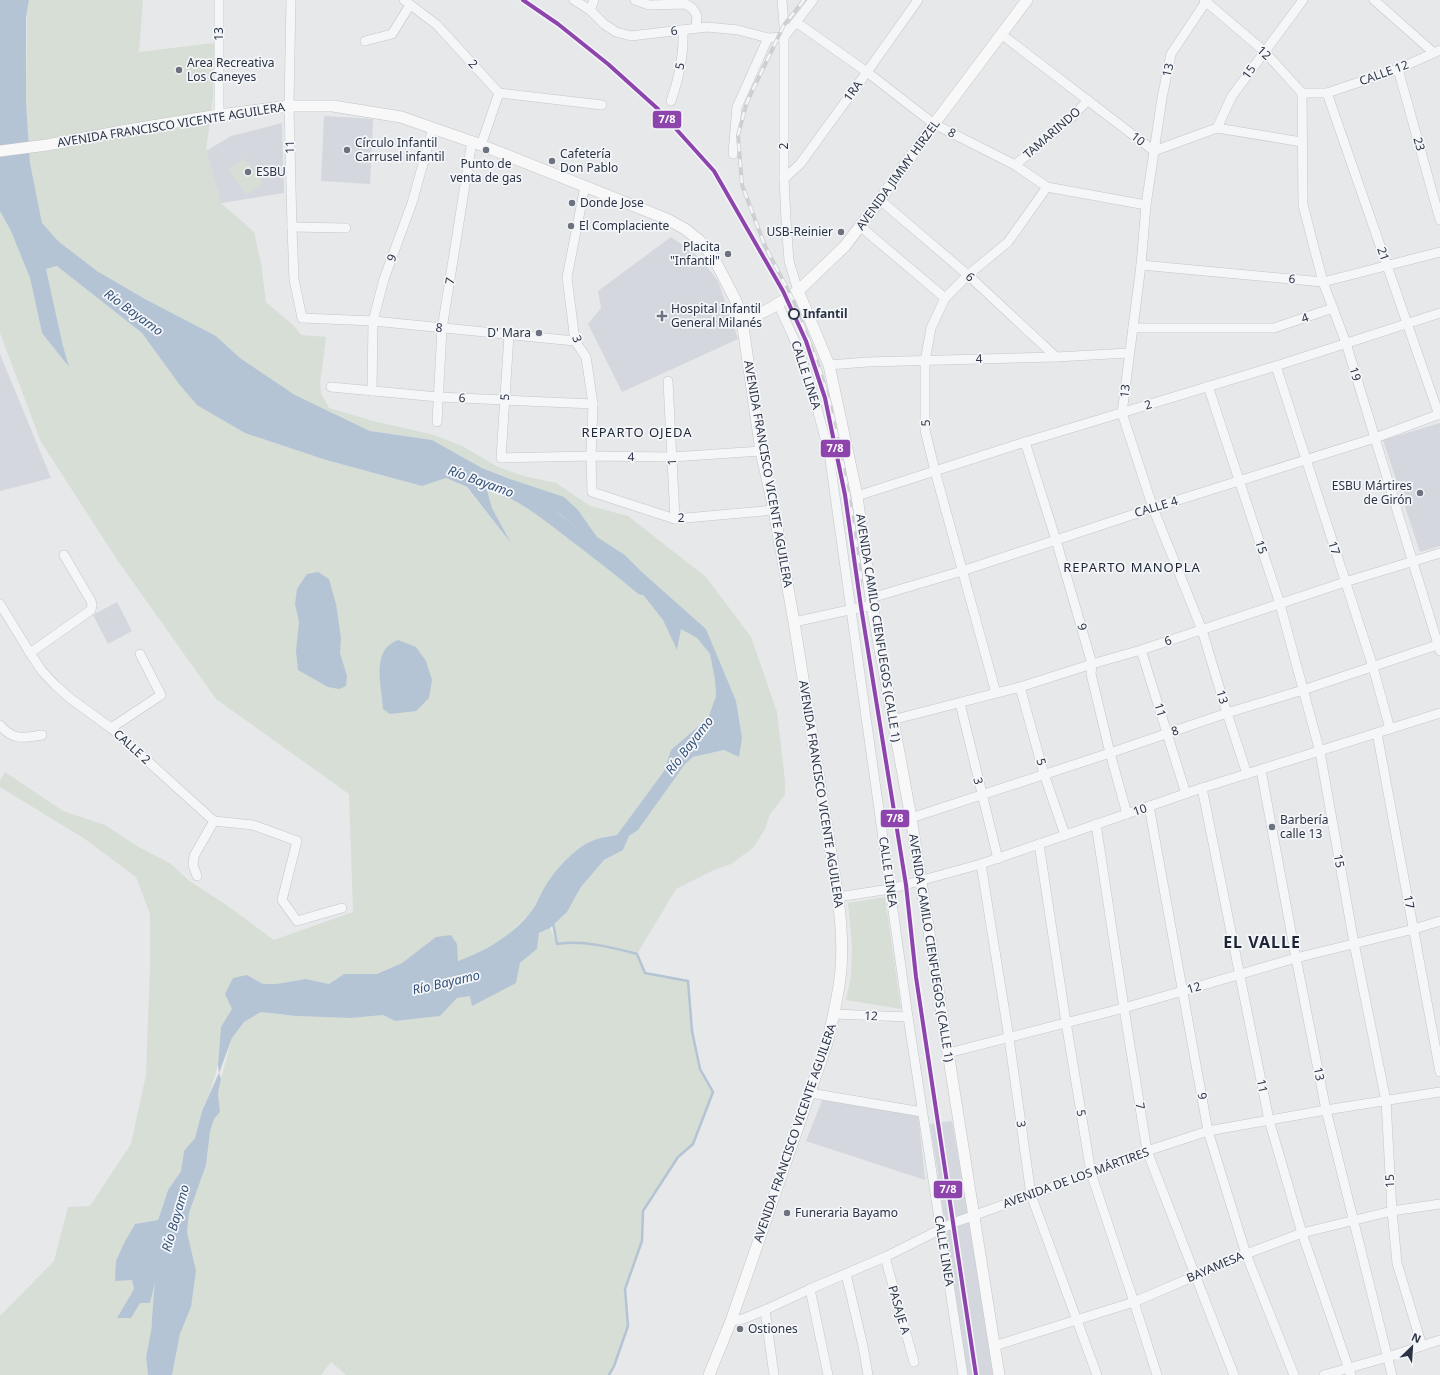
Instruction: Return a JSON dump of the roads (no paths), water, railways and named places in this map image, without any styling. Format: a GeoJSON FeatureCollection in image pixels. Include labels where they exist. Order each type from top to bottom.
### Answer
{"type":"FeatureCollection","features":[{"type":"Feature","properties":{"kind":"main road","name":"AVENIDA JIMMY HIRZEL"},"geometry":{"type":"LineString","coordinates":[[742,320],[752,317],[774,306],[798,291],[845,246],[861,227],[1022,3]]}},
{"type":"Feature","properties":{"kind":"main road","name":"AVENIDA FRANCISCO VICENTE AGUILERA"},"geometry":{"type":"LineString","coordinates":[[0,151],[47,145],[219,115],[289,106],[334,106],[401,117],[477,143],[637,206],[685,229],[699,240],[713,257],[732,294],[742,320],[761,451],[774,510],[794,622],[838,897],[842,934],[841,969],[834,1014],[827,1042],[731,1321],[709,1375]]}},
{"type":"Feature","properties":{"kind":"main road","name":"AVENIDA CAMILO CIENFUEGOS (CALLE 1)"},"geometry":{"type":"LineString","coordinates":[[798,291],[829,365],[857,496],[871,601],[911,818],[999,1375]]}},
{"type":"Feature","properties":{"kind":"main road"},"geometry":{"type":"LineString","coordinates":[[732,294],[743,307],[754,312],[774,306]]}},
{"type":"Feature","properties":{"kind":"street","name":"13"},"geometry":{"type":"LineString","coordinates":[[219,0],[219,115]]}},
{"type":"Feature","properties":{"kind":"street","name":"11"},"geometry":{"type":"LineString","coordinates":[[291,0],[289,106],[292,227],[294,279],[302,318]]}},
{"type":"Feature","properties":{"kind":"street","name":"6"},"geometry":{"type":"LineString","coordinates":[[574,0],[590,10],[604,24],[616,32],[632,36],[696,28],[738,30],[768,38],[784,37]]}},
{"type":"Feature","properties":{"kind":"street"},"geometry":{"type":"LineString","coordinates":[[590,10],[594,0]]}},
{"type":"Feature","properties":{"kind":"street"},"geometry":{"type":"LineString","coordinates":[[634,0],[648,5],[686,4],[693,9],[697,16],[696,28]]}},
{"type":"Feature","properties":{"kind":"street","name":"2"},"geometry":{"type":"LineString","coordinates":[[782,0],[784,26],[784,179],[789,261],[798,291]]}},
{"type":"Feature","properties":{"kind":"street"},"geometry":{"type":"LineString","coordinates":[[784,37],[813,0]]}},
{"type":"Feature","properties":{"kind":"street","name":"1RA"},"geometry":{"type":"LineString","coordinates":[[784,179],[800,164],[918,0]]}},
{"type":"Feature","properties":{"kind":"street","name":"13"},"geometry":{"type":"LineString","coordinates":[[1205,0],[1172,54],[1162,98],[1146,205],[1141,265],[1122,413],[1152,508],[1202,630],[1227,713],[1248,774]]}},
{"type":"Feature","properties":{"kind":"street","name":"12"},"geometry":{"type":"LineString","coordinates":[[1205,0],[1264,52],[1302,93]]}},
{"type":"Feature","properties":{"kind":"street","name":"15"},"geometry":{"type":"LineString","coordinates":[[1218,128],[1232,96],[1303,0]]}},
{"type":"Feature","properties":{"kind":"street"},"geometry":{"type":"LineString","coordinates":[[1374,0],[1437,52]]}},
{"type":"Feature","properties":{"kind":"street"},"geometry":{"type":"LineString","coordinates":[[365,41],[392,34],[407,3]]}},
{"type":"Feature","properties":{"kind":"street","name":"2"},"geometry":{"type":"LineString","coordinates":[[407,3],[437,25],[499,92]]}},
{"type":"Feature","properties":{"kind":"street","name":"8"},"geometry":{"type":"LineString","coordinates":[[796,22],[867,72],[934,124],[1015,165],[1047,187],[1146,205]]}},
{"type":"Feature","properties":{"kind":"street","name":"5"},"geometry":{"type":"LineString","coordinates":[[671,101],[682,62],[684,41],[683,30]]}},
{"type":"Feature","properties":{"kind":"street","name":"10"},"geometry":{"type":"LineString","coordinates":[[1001,34],[1154,151],[1218,128],[1302,142]]}},
{"type":"Feature","properties":{"kind":"street"},"geometry":{"type":"LineString","coordinates":[[733,154],[737,107],[768,38]]}},
{"type":"Feature","properties":{"kind":"street","name":"CALLE 12"},"geometry":{"type":"LineString","coordinates":[[1327,93],[1398,69],[1437,52]]}},
{"type":"Feature","properties":{"kind":"street","name":"23"},"geometry":{"type":"LineString","coordinates":[[1398,69],[1440,220]]}},
{"type":"Feature","properties":{"kind":"street"},"geometry":{"type":"LineString","coordinates":[[499,92],[602,105]]}},
{"type":"Feature","properties":{"kind":"street","name":"7"},"geometry":{"type":"LineString","coordinates":[[437,422],[442,329],[477,143],[499,92]]}},
{"type":"Feature","properties":{"kind":"street"},"geometry":{"type":"LineString","coordinates":[[1302,93],[1327,93]]}},
{"type":"Feature","properties":{"kind":"street","name":"19"},"geometry":{"type":"LineString","coordinates":[[1302,93],[1303,205],[1324,282],[1346,344],[1439,647]]}},
{"type":"Feature","properties":{"kind":"street","name":"21"},"geometry":{"type":"LineString","coordinates":[[1327,93],[1440,414]]}},
{"type":"Feature","properties":{"kind":"street","name":"TAMARINDO"},"geometry":{"type":"LineString","coordinates":[[1015,165],[1070,119],[1088,100]]}},
{"type":"Feature","properties":{"kind":"street","name":"9"},"geometry":{"type":"LineString","coordinates":[[372,391],[373,321],[384,279],[412,203],[433,128]]}},
{"type":"Feature","properties":{"kind":"street","name":"3"},"geometry":{"type":"LineString","coordinates":[[585,186],[567,276],[575,341],[586,357],[593,404],[591,456],[592,492]]}},
{"type":"Feature","properties":{"kind":"street","name":"5"},"geometry":{"type":"LineString","coordinates":[[996,694],[935,471],[926,430],[925,361],[930,328],[945,298],[968,275],[1008,242],[1047,187]]}},
{"type":"Feature","properties":{"kind":"street","name":"6"},"geometry":{"type":"LineString","coordinates":[[880,200],[968,275],[1056,357]]}},
{"type":"Feature","properties":{"kind":"street"},"geometry":{"type":"LineString","coordinates":[[292,227],[346,228]]}},
{"type":"Feature","properties":{"kind":"street"},"geometry":{"type":"LineString","coordinates":[[861,227],[945,298]]}},
{"type":"Feature","properties":{"kind":"street","name":"6"},"geometry":{"type":"LineString","coordinates":[[1141,265],[1324,282],[1440,252]]}},
{"type":"Feature","properties":{"kind":"street","name":"CALLE LINEA"},"geometry":{"type":"LineString","coordinates":[[774,306],[794,339],[809,378],[829,452],[908,1017],[963,1375]]}},
{"type":"Feature","properties":{"kind":"street","name":"4"},"geometry":{"type":"LineString","coordinates":[[1133,328],[1274,328],[1333,308]]}},
{"type":"Feature","properties":{"kind":"street","name":"2"},"geometry":{"type":"LineString","coordinates":[[857,496],[1025,442],[1276,366],[1440,313]]}},
{"type":"Feature","properties":{"kind":"street","name":"8"},"geometry":{"type":"LineString","coordinates":[[302,318],[373,321],[575,341]]}},
{"type":"Feature","properties":{"kind":"street","name":"5"},"geometry":{"type":"LineString","coordinates":[[501,458],[509,335]]}},
{"type":"Feature","properties":{"kind":"street","name":"4"},"geometry":{"type":"LineString","coordinates":[[829,365],[867,362],[1129,354]]}},
{"type":"Feature","properties":{"kind":"street","name":"17"},"geometry":{"type":"LineString","coordinates":[[1276,366],[1373,668],[1390,729]]}},
{"type":"Feature","properties":{"kind":"street","name":"1"},"geometry":{"type":"LineString","coordinates":[[668,381],[675,519]]}},
{"type":"Feature","properties":{"kind":"street","name":"15"},"geometry":{"type":"LineString","coordinates":[[1208,386],[1280,604],[1320,752],[1354,943],[1386,1101],[1392,1211],[1397,1263],[1422,1346]]}},
{"type":"Feature","properties":{"kind":"street","name":"6"},"geometry":{"type":"LineString","coordinates":[[331,387],[438,398],[593,404]]}},
{"type":"Feature","properties":{"kind":"street","name":"CALLE 4"},"geometry":{"type":"LineString","coordinates":[[794,622],[852,609],[871,601],[1152,508],[1239,482],[1306,459],[1375,438],[1440,414]]}},
{"type":"Feature","properties":{"kind":"street","name":"9"},"geometry":{"type":"LineString","coordinates":[[1025,442],[1056,540],[1092,664],[1091,674],[1110,754],[1127,814]]}},
{"type":"Feature","properties":{"kind":"street","name":"4"},"geometry":{"type":"LineString","coordinates":[[501,458],[591,456],[672,457],[761,451]]}},
{"type":"Feature","properties":{"kind":"street","name":"2"},"geometry":{"type":"LineString","coordinates":[[592,492],[675,519],[774,510]]}},
{"type":"Feature","properties":{"kind":"street","name":"6"},"geometry":{"type":"LineString","coordinates":[[892,720],[1020,687],[1141,650],[1345,582],[1440,553]]}},
{"type":"Feature","properties":{"kind":"street"},"geometry":{"type":"LineString","coordinates":[[30,653],[91,610],[91,600],[64,555]]}},
{"type":"Feature","properties":{"kind":"street","name":"CALLE 2"},"geometry":{"type":"LineString","coordinates":[[0,604],[42,671],[55,685],[71,699],[111,728],[214,821]]}},
{"type":"Feature","properties":{"kind":"street","name":"8"},"geometry":{"type":"LineString","coordinates":[[911,818],[1110,754],[1227,713],[1439,647]]}},
{"type":"Feature","properties":{"kind":"street","name":"11"},"geometry":{"type":"LineString","coordinates":[[1141,650],[1186,794]]}},
{"type":"Feature","properties":{"kind":"street"},"geometry":{"type":"LineString","coordinates":[[111,728],[161,695],[140,654]]}},
{"type":"Feature","properties":{"kind":"street","name":"5"},"geometry":{"type":"LineString","coordinates":[[1020,687],[1044,774],[1065,835]]}},
{"type":"Feature","properties":{"kind":"street","name":"3"},"geometry":{"type":"LineString","coordinates":[[960,703],[998,858]]}},
{"type":"Feature","properties":{"kind":"street","name":"10"},"geometry":{"type":"LineString","coordinates":[[838,897],[890,889],[921,882],[981,864],[1202,788],[1440,714]]}},
{"type":"Feature","properties":{"kind":"street"},"geometry":{"type":"LineString","coordinates":[[0,726],[13,736],[22,738],[42,735]]}},
{"type":"Feature","properties":{"kind":"street","name":"17"},"geometry":{"type":"LineString","coordinates":[[1377,733],[1440,1072]]}},
{"type":"Feature","properties":{"kind":"street","name":"13"},"geometry":{"type":"LineString","coordinates":[[1261,770],[1326,1110],[1392,1375]]}},
{"type":"Feature","properties":{"kind":"street","name":"11"},"geometry":{"type":"LineString","coordinates":[[1202,788],[1269,1120],[1302,1233],[1350,1371]]}},
{"type":"Feature","properties":{"kind":"street","name":"9"},"geometry":{"type":"LineString","coordinates":[[1149,806],[1208,1131],[1246,1254],[1294,1375]]}},
{"type":"Feature","properties":{"kind":"street"},"geometry":{"type":"LineString","coordinates":[[197,876],[193,865],[194,856],[214,821],[253,825],[298,842],[282,900],[297,921],[342,908]]}},
{"type":"Feature","properties":{"kind":"street","name":"7"},"geometry":{"type":"LineString","coordinates":[[1096,824],[1147,1151],[1234,1375]]}},
{"type":"Feature","properties":{"kind":"street","name":"5"},"geometry":{"type":"LineString","coordinates":[[1039,844],[1091,1173],[1157,1375]]}},
{"type":"Feature","properties":{"kind":"street","name":"3"},"geometry":{"type":"LineString","coordinates":[[981,864],[1032,1195],[1097,1375]]}},
{"type":"Feature","properties":{"kind":"street","name":"12"},"geometry":{"type":"LineString","coordinates":[[948,1053],[1124,1008],[1296,958],[1414,929],[1440,921]]}},
{"type":"Feature","properties":{"kind":"street","name":"12"},"geometry":{"type":"LineString","coordinates":[[834,1014],[908,1017]]}},
{"type":"Feature","properties":{"kind":"street","name":"AVENIDA DE LOS MÁRTIRES"},"geometry":{"type":"LineString","coordinates":[[731,1321],[743,1319],[765,1310],[884,1257],[940,1229],[1147,1151],[1208,1131],[1440,1092]]}},
{"type":"Feature","properties":{"kind":"street"},"geometry":{"type":"LineString","coordinates":[[810,1093],[922,1112]]}},
{"type":"Feature","properties":{"kind":"street","name":"BAYAMESA"},"geometry":{"type":"LineString","coordinates":[[994,1346],[1078,1321],[1134,1302],[1246,1254],[1302,1233],[1392,1211],[1440,1204]]}},
{"type":"Feature","properties":{"kind":"street","name":"PASAJE A"},"geometry":{"type":"LineString","coordinates":[[884,1257],[914,1362]]}},
{"type":"Feature","properties":{"kind":"street"},"geometry":{"type":"LineString","coordinates":[[846,1274],[863,1346],[868,1375]]}},
{"type":"Feature","properties":{"kind":"street"},"geometry":{"type":"LineString","coordinates":[[810,1289],[828,1375]]}},
{"type":"Feature","properties":{"kind":"street"},"geometry":{"type":"LineString","coordinates":[[765,1310],[774,1375]]}},
{"type":"Feature","properties":{"kind":"street"},"geometry":{"type":"LineString","coordinates":[[1324,1375],[1350,1371],[1440,1340]]}},
{"type":"Feature","properties":{"kind":"water"},"geometry":{"type":"Polygon","coordinates":[[[0,0],[29,0],[26,18],[26,102],[30,163],[42,223],[58,241],[97,271],[145,299],[216,336],[240,358],[295,395],[370,431],[432,440],[482,468],[564,497],[578,510],[597,537],[625,555],[706,629],[736,701],[742,738],[739,757],[724,750],[693,757],[685,764],[638,830],[629,836],[623,850],[604,860],[581,887],[567,912],[550,928],[539,933],[537,949],[520,963],[516,983],[472,1006],[470,996],[457,998],[440,1016],[395,1021],[383,1015],[351,1018],[296,1016],[261,1012],[244,1022],[232,1038],[219,1073],[218,1065],[221,1027],[232,1009],[225,994],[233,978],[247,975],[263,984],[276,984],[306,979],[329,984],[344,974],[377,974],[402,963],[436,937],[451,935],[457,944],[458,961],[488,948],[515,929],[530,913],[547,883],[568,858],[579,848],[596,839],[617,835],[664,771],[671,750],[708,718],[716,696],[715,680],[710,654],[697,638],[681,629],[677,650],[663,620],[612,556],[560,514],[519,492],[487,490],[492,508],[511,543],[467,487],[446,478],[422,486],[326,460],[245,433],[197,405],[179,384],[142,333],[57,266],[46,269],[69,367],[42,333],[30,278],[11,231],[0,211],[0,0]]]}},
{"type":"Feature","properties":{"kind":"water"},"geometry":{"type":"Polygon","coordinates":[[[318,572],[329,579],[336,604],[341,638],[340,653],[347,676],[346,686],[339,689],[328,687],[298,670],[296,651],[299,622],[295,604],[297,589],[307,574],[318,572]]]}},
{"type":"Feature","properties":{"kind":"water"},"geometry":{"type":"Polygon","coordinates":[[[398,640],[416,647],[426,661],[432,680],[429,698],[416,711],[390,714],[383,709],[380,680],[381,660],[389,645],[398,640]]]}},
{"type":"Feature","properties":{"kind":"water"},"geometry":{"type":"Polygon","coordinates":[[[219,1073],[221,1079],[218,1093],[220,1112],[214,1119],[210,1132],[206,1165],[189,1213],[187,1232],[196,1271],[191,1307],[180,1334],[172,1375],[148,1375],[146,1357],[153,1321],[160,1322],[163,1272],[157,1274],[150,1303],[140,1303],[131,1318],[117,1318],[134,1289],[132,1280],[115,1281],[116,1261],[135,1224],[158,1220],[168,1190],[181,1171],[184,1151],[195,1138],[202,1111],[219,1073]]]}},
{"type":"Feature","properties":{"kind":"waterway","name":"Río Bayamo"},"geometry":{"type":"LineString","coordinates":[[495,484],[515,493],[544,511],[625,573],[642,588]]}},
{"type":"Feature","properties":{"kind":"waterway"},"geometry":{"type":"LineString","coordinates":[[553,923],[557,944],[587,944],[637,954],[645,973],[688,981],[692,1031],[700,1069],[713,1092],[693,1144],[678,1157],[643,1211],[642,1241],[625,1289],[628,1326],[614,1366],[609,1375]]}},
{"type":"Feature","properties":{"kind":"waterway","name":"Río Bayamo"},"geometry":{"type":"LineString","coordinates":[[157,1375],[159,1319],[164,1254]]}},
{"type":"Feature","properties":{"kind":"railway"},"geometry":{"type":"LineString","coordinates":[[804,0],[784,25],[747,102],[738,135],[742,185],[765,246],[791,296],[806,333],[818,364],[831,407],[851,508],[861,576],[859,596]]}},
{"type":"Feature","properties":{"kind":"railway"},"geometry":{"type":"LineString","coordinates":[[976,1370],[977,1375]]}},
{"type":"Feature","properties":{"kind":"place","name":"Area Recreativa Los Caneyes"},"geometry":{"type":"Point","coordinates":[179,70]}},
{"type":"Feature","properties":{"kind":"place","name":"Círculo Infantil Carrusel infantil"},"geometry":{"type":"Point","coordinates":[347,150]}},
{"type":"Feature","properties":{"kind":"place","name":"Punto de venta de gas"},"geometry":{"type":"Point","coordinates":[486,150]}},
{"type":"Feature","properties":{"kind":"place","name":"Cafetería Don Pablo"},"geometry":{"type":"Point","coordinates":[552,161]}},
{"type":"Feature","properties":{"kind":"place","name":"ESBU"},"geometry":{"type":"Point","coordinates":[248,172]}},
{"type":"Feature","properties":{"kind":"place","name":"Donde Jose"},"geometry":{"type":"Point","coordinates":[572,203]}},
{"type":"Feature","properties":{"kind":"place","name":"El Complaciente"},"geometry":{"type":"Point","coordinates":[571,226]}},
{"type":"Feature","properties":{"kind":"place","name":"USB-Reinier"},"geometry":{"type":"Point","coordinates":[841,232]}},
{"type":"Feature","properties":{"kind":"place","name":"Placita \"Infantil\""},"geometry":{"type":"Point","coordinates":[728,254]}},
{"type":"Feature","properties":{"kind":"place","name":"Infantil"},"geometry":{"type":"Point","coordinates":[794,314]}},
{"type":"Feature","properties":{"kind":"place","name":"Hospital Infantil General Milanés"},"geometry":{"type":"Point","coordinates":[662,316]}},
{"type":"Feature","properties":{"kind":"place","name":"D' Mara"},"geometry":{"type":"Point","coordinates":[539,333]}},
{"type":"Feature","properties":{"kind":"place","name":"ESBU Mártires de Girón"},"geometry":{"type":"Point","coordinates":[1420,493]}},
{"type":"Feature","properties":{"kind":"place","name":"Barbería calle 13"},"geometry":{"type":"Point","coordinates":[1272,827]}},
{"type":"Feature","properties":{"kind":"place","name":"Funeraria Bayamo"},"geometry":{"type":"Point","coordinates":[787,1213]}},
{"type":"Feature","properties":{"kind":"place","name":"Ostiones"},"geometry":{"type":"Point","coordinates":[740,1329]}},
{"type":"Feature","properties":{"kind":"district","name":"REPARTO OJEDA"},"geometry":{"type":"Point","coordinates":[637,432]}},
{"type":"Feature","properties":{"kind":"district","name":"REPARTO MANOPLA"},"geometry":{"type":"Point","coordinates":[1132,567]}},
{"type":"Feature","properties":{"kind":"district","name":"EL VALLE"},"geometry":{"type":"Point","coordinates":[1262,942]}}]}
